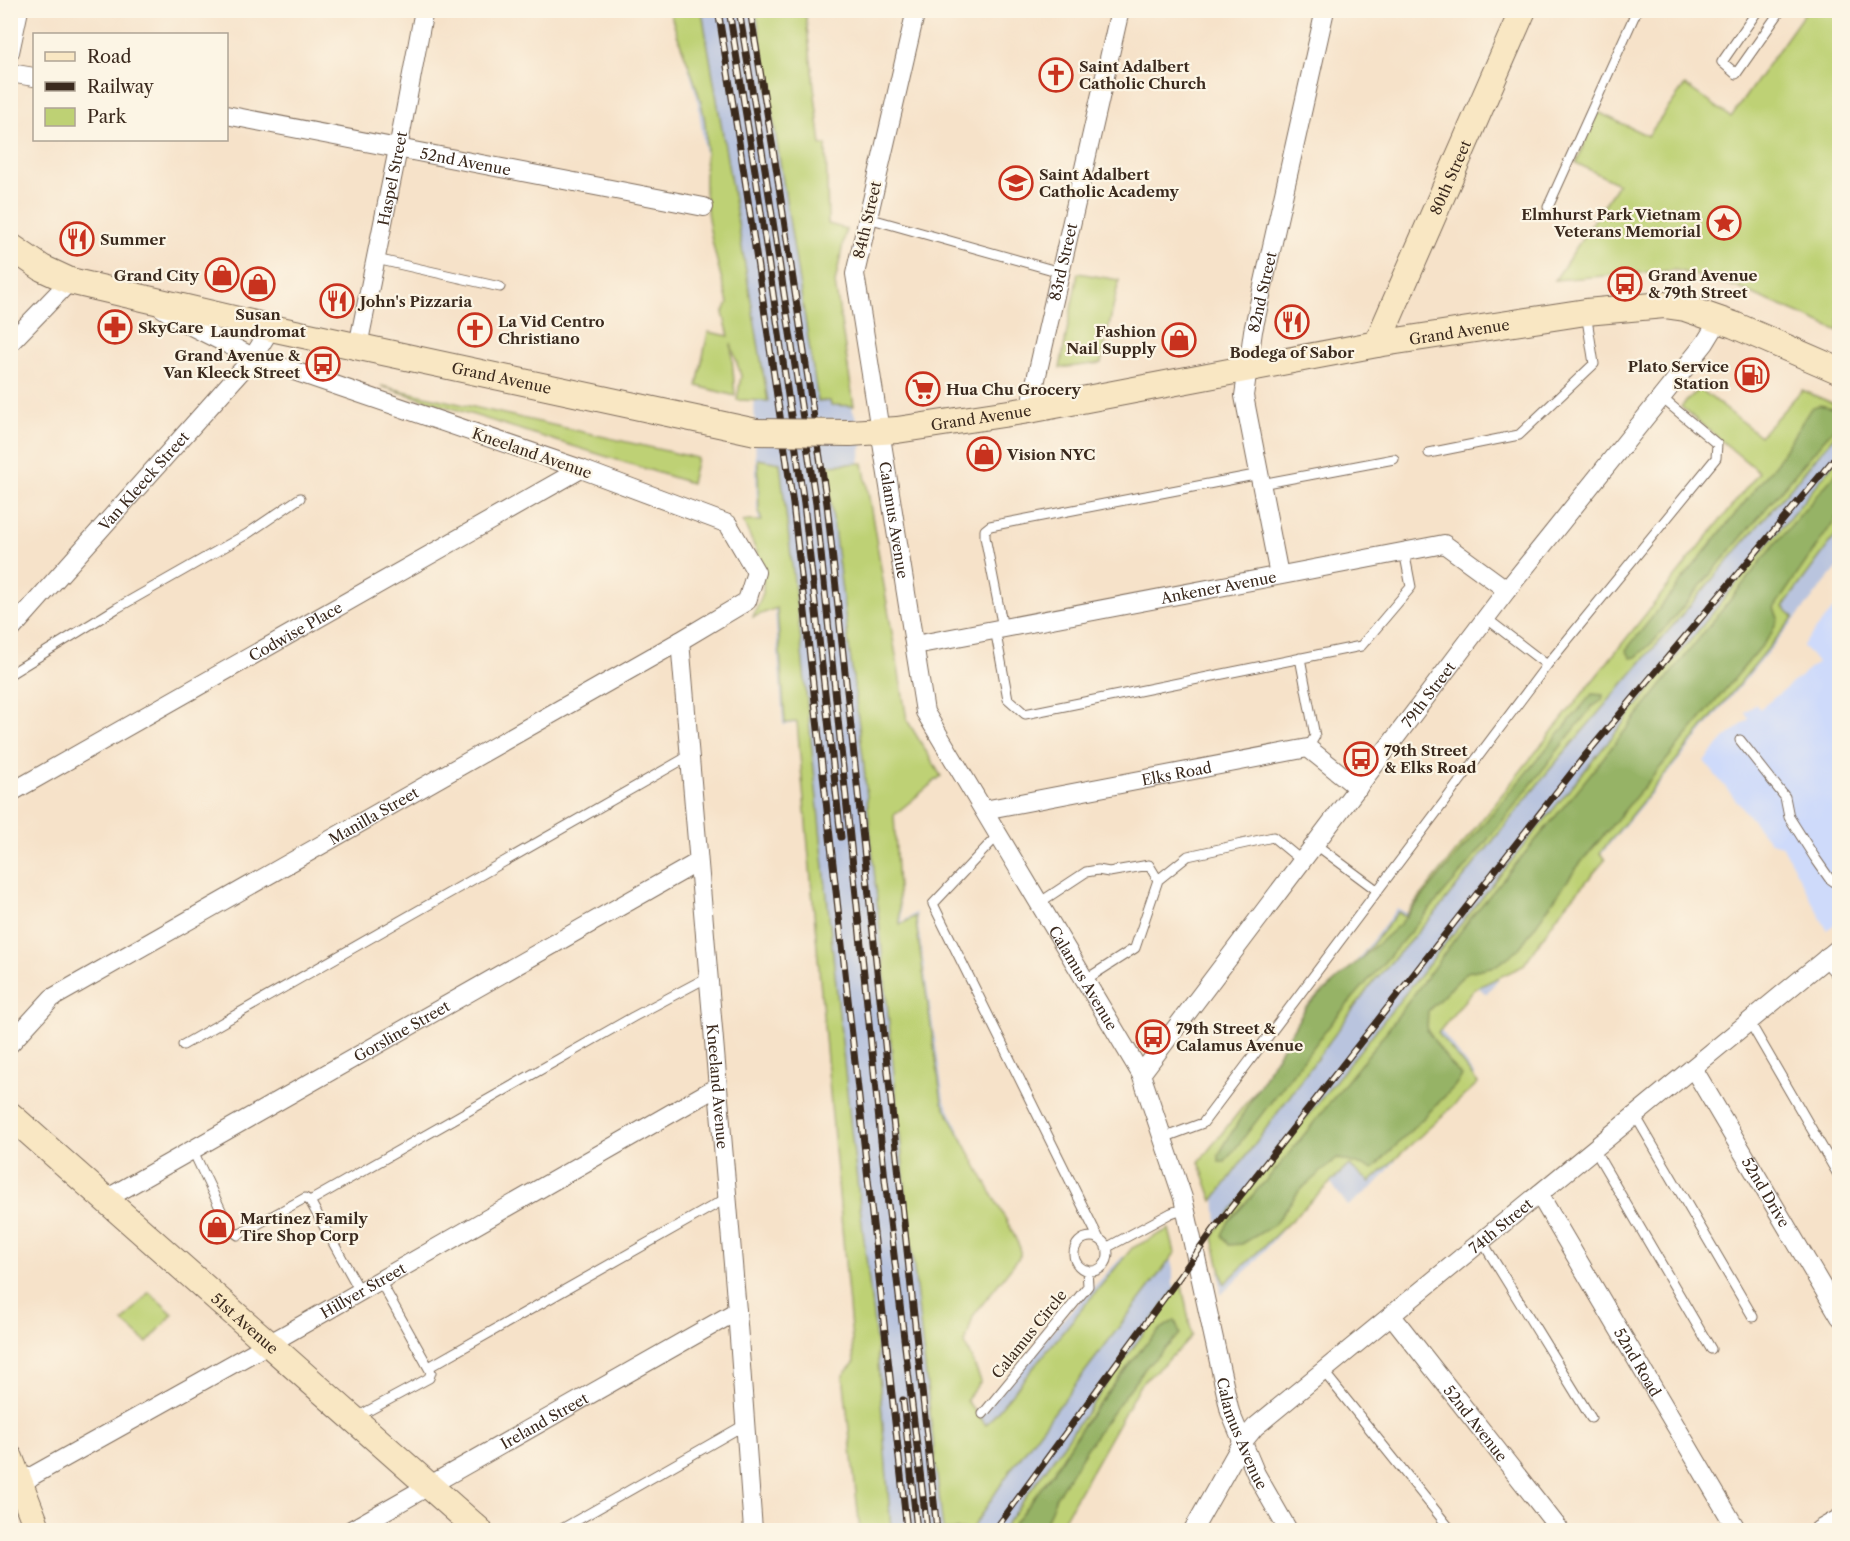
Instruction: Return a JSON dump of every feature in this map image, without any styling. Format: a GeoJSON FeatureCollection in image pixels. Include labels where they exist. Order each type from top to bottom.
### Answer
{"type":"FeatureCollection","features":[{"type":"Feature","properties":{"kind":"main road","name":"80th Street"},"geometry":{"type":"LineString","coordinates":[[1377,344],[1523,10]]}},
{"type":"Feature","properties":{"kind":"main road","name":"Grand Avenue"},"geometry":{"type":"LineString","coordinates":[[10,246],[42,268],[69,281],[272,328],[756,432],[850,434],[881,432],[1029,410],[1377,344],[1586,312],[1664,305],[1685,308],[1719,320],[1839,371]]}},
{"type":"Feature","properties":{"kind":"main road","name":"51st Avenue"},"geometry":{"type":"LineString","coordinates":[[10,1115],[479,1530]]}},
{"type":"Feature","properties":{"kind":"main road"},"geometry":{"type":"LineString","coordinates":[[10,1458],[16,1491],[38,1530]]}},
{"type":"Feature","properties":{"kind":"street"},"geometry":{"type":"LineString","coordinates":[[10,52],[19,10]]}},
{"type":"Feature","properties":{"kind":"street","name":"Haspel Street"},"geometry":{"type":"LineString","coordinates":[[358,346],[424,10]]}},
{"type":"Feature","properties":{"kind":"street","name":"84th Street"},"geometry":{"type":"LineString","coordinates":[[881,432],[855,274],[916,10]]}},
{"type":"Feature","properties":{"kind":"street","name":"83rd Street"},"geometry":{"type":"LineString","coordinates":[[1029,410],[1120,10]]}},
{"type":"Feature","properties":{"kind":"street","name":"82nd Street"},"geometry":{"type":"LineString","coordinates":[[1279,575],[1244,396],[1252,330],[1325,10]]}},
{"type":"Feature","properties":{"kind":"street"},"geometry":{"type":"LineString","coordinates":[[10,73],[33,77]]}},
{"type":"Feature","properties":{"kind":"street","name":"52nd Avenue"},"geometry":{"type":"LineString","coordinates":[[228,115],[704,207]]}},
{"type":"Feature","properties":{"kind":"street"},"geometry":{"type":"LineString","coordinates":[[10,343],[69,281]]}},
{"type":"Feature","properties":{"kind":"street","name":"Grand Avenue"},"geometry":{"type":"LineString","coordinates":[[151,300],[183,322],[253,357]]}},
{"type":"Feature","properties":{"kind":"street","name":"79th Street"},"geometry":{"type":"LineString","coordinates":[[1141,1074],[1486,618],[1706,343],[1719,320]]}},
{"type":"Feature","properties":{"kind":"street","name":"Van Kleeck Street"},"geometry":{"type":"LineString","coordinates":[[10,631],[253,357],[272,328]]}},
{"type":"Feature","properties":{"kind":"street","name":"Kneeland Avenue"},"geometry":{"type":"LineString","coordinates":[[253,357],[581,469],[728,524],[756,572],[747,601]]}},
{"type":"Feature","properties":{"kind":"street","name":"Calamus Avenue"},"geometry":{"type":"LineString","coordinates":[[881,432],[925,712],[1141,1074],[1185,1208],[1230,1412],[1256,1474],[1288,1530]]}},
{"type":"Feature","properties":{"kind":"street","name":"Codwise Place"},"geometry":{"type":"LineString","coordinates":[[10,793],[581,469]]}},
{"type":"Feature","properties":{"kind":"street","name":"Ankener Avenue"},"geometry":{"type":"LineString","coordinates":[[915,645],[1444,544],[1508,590]]}},
{"type":"Feature","properties":{"kind":"street","name":"Manilla Street"},"geometry":{"type":"LineString","coordinates":[[10,1044],[52,998],[747,601]]}},
{"type":"Feature","properties":{"kind":"street","name":"Kneeland Avenue"},"geometry":{"type":"LineString","coordinates":[[680,641],[737,1311],[753,1530]]}},
{"type":"Feature","properties":{"kind":"street"},"geometry":{"type":"LineString","coordinates":[[1308,748],[1358,788]]}},
{"type":"Feature","properties":{"kind":"street","name":"Elks Road"},"geometry":{"type":"LineString","coordinates":[[984,810],[1308,748]]}},
{"type":"Feature","properties":{"kind":"street","name":"Gorsline Street"},"geometry":{"type":"LineString","coordinates":[[106,1199],[698,861]]}},
{"type":"Feature","properties":{"kind":"street"},"geometry":{"type":"LineString","coordinates":[[1833,952],[1839,972]]}},
{"type":"Feature","properties":{"kind":"street","name":"74th Street"},"geometry":{"type":"LineString","coordinates":[[1192,1530],[1242,1443],[1255,1427],[1833,952]]}},
{"type":"Feature","properties":{"kind":"street","name":"52nd Drive"},"geometry":{"type":"LineString","coordinates":[[1692,1068],[1839,1317]]}},
{"type":"Feature","properties":{"kind":"street","name":"Hillyer Street"},"geometry":{"type":"LineString","coordinates":[[16,1491],[32,1476],[269,1344],[717,1088]]}},
{"type":"Feature","properties":{"kind":"street","name":"52nd Road"},"geometry":{"type":"LineString","coordinates":[[1539,1194],[1737,1530]]}},
{"type":"Feature","properties":{"kind":"street","name":"Ireland Street"},"geometry":{"type":"LineString","coordinates":[[351,1530],[737,1311]]}},
{"type":"Feature","properties":{"kind":"street","name":"52nd Avenue"},"geometry":{"type":"LineString","coordinates":[[1392,1316],[1560,1530]]}},
{"type":"Feature","properties":{"kind":"street"},"geometry":{"type":"LineString","coordinates":[[1819,1530],[1839,1518]]}},
{"type":"Feature","properties":{"kind":"lane"},"geometry":{"type":"LineString","coordinates":[[1548,207],[1637,10]]}},
{"type":"Feature","properties":{"kind":"lane"},"geometry":{"type":"LineString","coordinates":[[1758,10],[1722,62],[1736,74],[1781,10]]}},
{"type":"Feature","properties":{"kind":"lane"},"geometry":{"type":"LineString","coordinates":[[868,218],[1060,272]]}},
{"type":"Feature","properties":{"kind":"lane"},"geometry":{"type":"LineString","coordinates":[[376,259],[500,287]]}},
{"type":"Feature","properties":{"kind":"lane"},"geometry":{"type":"LineString","coordinates":[[1429,453],[1519,435],[1594,364],[1586,312]]}},
{"type":"Feature","properties":{"kind":"lane"},"geometry":{"type":"LineString","coordinates":[[1163,1138],[1203,1122],[1547,665],[1716,458],[1717,444],[1662,398]]}},
{"type":"Feature","properties":{"kind":"lane"},"geometry":{"type":"LineString","coordinates":[[1394,459],[1261,479],[990,526],[985,530],[985,537],[1008,699],[1024,714],[1361,646],[1411,587],[1404,551]]}},
{"type":"Feature","properties":{"kind":"lane"},"geometry":{"type":"LineString","coordinates":[[10,674],[117,608],[247,534],[300,498]]}},
{"type":"Feature","properties":{"kind":"lane"},"geometry":{"type":"LineString","coordinates":[[1486,618],[1547,665]]}},
{"type":"Feature","properties":{"kind":"lane"},"geometry":{"type":"LineString","coordinates":[[1300,658],[1315,736],[1308,748]]}},
{"type":"Feature","properties":{"kind":"lane"},"geometry":{"type":"LineString","coordinates":[[1740,740],[1785,797],[1789,817],[1829,878],[1836,883],[1839,882]]}},
{"type":"Feature","properties":{"kind":"lane"},"geometry":{"type":"LineString","coordinates":[[183,1045],[689,756]]}},
{"type":"Feature","properties":{"kind":"lane"},"geometry":{"type":"LineString","coordinates":[[998,835],[933,904],[1099,1239],[1106,1248],[1107,1258],[1102,1267],[1087,1270],[1078,1265],[1075,1260],[1076,1245],[1089,1237],[1099,1239]]}},
{"type":"Feature","properties":{"kind":"lane"},"geometry":{"type":"LineString","coordinates":[[1085,980],[1135,948],[1158,880],[1188,856],[1273,837],[1302,861]]}},
{"type":"Feature","properties":{"kind":"lane"},"geometry":{"type":"LineString","coordinates":[[1315,844],[1378,891]]}},
{"type":"Feature","properties":{"kind":"lane"},"geometry":{"type":"LineString","coordinates":[[1039,903],[1086,872],[1098,870],[1109,872],[1149,865],[1158,880]]}},
{"type":"Feature","properties":{"kind":"lane"},"geometry":{"type":"LineString","coordinates":[[310,1201],[633,1017],[708,977]]}},
{"type":"Feature","properties":{"kind":"lane"},"geometry":{"type":"LineString","coordinates":[[1749,1021],[1839,1178]]}},
{"type":"Feature","properties":{"kind":"lane"},"geometry":{"type":"LineString","coordinates":[[1635,1115],[1753,1317]]}},
{"type":"Feature","properties":{"kind":"lane"},"geometry":{"type":"LineString","coordinates":[[1594,1149],[1711,1349]]}},
{"type":"Feature","properties":{"kind":"lane"},"geometry":{"type":"LineString","coordinates":[[193,1150],[230,1229],[238,1235],[305,1198],[310,1201],[360,1291]]}},
{"type":"Feature","properties":{"kind":"lane"},"geometry":{"type":"LineString","coordinates":[[429,1367],[727,1198]]}},
{"type":"Feature","properties":{"kind":"lane"},"geometry":{"type":"LineString","coordinates":[[1106,1248],[1171,1212],[1185,1208]]}},
{"type":"Feature","properties":{"kind":"lane"},"geometry":{"type":"LineString","coordinates":[[1482,1242],[1591,1418]]}},
{"type":"Feature","properties":{"kind":"lane","name":"Calamus Circle"},"geometry":{"type":"LineString","coordinates":[[983,1414],[1088,1286],[1087,1270]]}},
{"type":"Feature","properties":{"kind":"lane"},"geometry":{"type":"LineString","coordinates":[[353,1419],[429,1378],[431,1372],[379,1280]]}},
{"type":"Feature","properties":{"kind":"lane"},"geometry":{"type":"LineString","coordinates":[[1324,1372],[1451,1530]]}},
{"type":"Feature","properties":{"kind":"lane"},"geometry":{"type":"LineString","coordinates":[[560,1530],[746,1424]]}},
{"type":"Feature","properties":{"kind":"shaded area"},"geometry":{"type":"Polygon","coordinates":[[[671,11],[806,11],[832,292],[852,409],[864,433],[859,463],[905,724],[939,779],[890,815],[902,922],[916,912],[944,1099],[1018,1252],[955,1328],[965,1423],[1121,1258],[1165,1230],[1173,1270],[1173,1283],[1188,1332],[1134,1383],[1045,1530],[859,1530],[846,1377],[862,1376],[798,723],[783,725],[772,571],[757,512],[754,395],[712,234],[697,97],[671,11]]]}},
{"type":"Feature","properties":{"kind":"shaded area"},"geometry":{"type":"Polygon","coordinates":[[[1813,394],[1836,407],[1839,404],[1840,537],[1834,543],[1839,550],[1839,566],[1486,994],[1471,981],[1438,1026],[1475,1076],[1422,1126],[1378,1183],[1348,1206],[1327,1178],[1251,1266],[1221,1295],[1215,1194],[1201,1165],[1397,908],[1415,918],[1757,474],[1813,394]]]}},
{"type":"Feature","properties":{"kind":"shaded area"},"geometry":{"type":"Polygon","coordinates":[[[1839,602],[1840,920],[1827,930],[1782,845],[1770,842],[1704,761],[1725,738],[1749,719],[1745,712],[1755,704],[1760,709],[1817,663],[1803,645],[1839,602]]]}},
{"type":"Feature","properties":{"kind":"green space"},"geometry":{"type":"Polygon","coordinates":[[[670,11],[702,11],[768,401],[737,400],[741,376],[731,344],[735,396],[697,386],[708,332],[729,336],[723,313],[728,303],[706,204],[706,131],[703,111],[670,11]]]}},
{"type":"Feature","properties":{"kind":"green space"},"geometry":{"type":"Polygon","coordinates":[[[756,11],[805,11],[821,145],[826,145],[828,224],[846,229],[835,283],[854,406],[831,405],[830,401],[818,401],[756,11]]]}},
{"type":"Feature","properties":{"kind":"green space"},"geometry":{"type":"Polygon","coordinates":[[[1806,11],[1839,11],[1839,331],[1737,287],[1676,270],[1555,280],[1618,184],[1576,163],[1598,112],[1648,136],[1685,85],[1731,117],[1806,11]]]}},
{"type":"Feature","properties":{"kind":"green space"},"geometry":{"type":"Polygon","coordinates":[[[1078,273],[1119,280],[1101,363],[1060,368],[1078,273]]]}},
{"type":"Feature","properties":{"kind":"green space"},"geometry":{"type":"Polygon","coordinates":[[[381,386],[697,458],[691,483],[381,386]]]}},
{"type":"Feature","properties":{"kind":"green space"},"geometry":{"type":"Polygon","coordinates":[[[1699,388],[1760,436],[1802,390],[1839,406],[1839,431],[1546,774],[1438,910],[1373,982],[1213,1201],[1199,1162],[1398,912],[1405,916],[1759,472],[1681,407],[1699,388]]]}},
{"type":"Feature","properties":{"kind":"green space"},"geometry":{"type":"Polygon","coordinates":[[[1819,405],[1839,409],[1839,422],[1654,641],[1636,657],[1631,658],[1626,650],[1777,462],[1811,408],[1819,405]]]}},
{"type":"Feature","properties":{"kind":"green space"},"geometry":{"type":"Polygon","coordinates":[[[1839,457],[1839,531],[1783,607],[1794,617],[1600,853],[1605,860],[1560,912],[1523,966],[1474,989],[1438,1033],[1478,1083],[1370,1182],[1349,1165],[1224,1284],[1213,1238],[1220,1225],[1839,457]]]}},
{"type":"Feature","properties":{"kind":"green space"},"geometry":{"type":"Polygon","coordinates":[[[758,459],[780,463],[799,624],[851,1130],[877,1350],[891,1530],[860,1530],[843,1375],[854,1363],[797,722],[785,723],[777,608],[753,617],[763,593],[763,566],[743,521],[762,521],[759,513],[758,459]]]}},
{"type":"Feature","properties":{"kind":"green space"},"geometry":{"type":"Polygon","coordinates":[[[863,463],[907,720],[941,776],[894,815],[900,925],[915,916],[942,1102],[1020,1248],[1020,1256],[973,1316],[965,1344],[981,1381],[966,1400],[986,1425],[1132,1248],[1169,1229],[1175,1253],[1012,1468],[971,1530],[943,1530],[907,1206],[863,757],[826,465],[863,463]]]}},
{"type":"Feature","properties":{"kind":"green space"},"geometry":{"type":"Polygon","coordinates":[[[1839,470],[1839,514],[1774,608],[1778,618],[1770,636],[1578,866],[1518,950],[1495,966],[1467,972],[1428,1011],[1427,1030],[1451,1065],[1462,1076],[1454,1087],[1373,1169],[1337,1158],[1299,1191],[1274,1225],[1242,1244],[1229,1245],[1222,1235],[1229,1221],[1279,1166],[1383,1036],[1469,920],[1575,793],[1775,544],[1839,470]]]}},
{"type":"Feature","properties":{"kind":"green space"},"geometry":{"type":"Polygon","coordinates":[[[1592,694],[1603,695],[1602,700],[1591,708],[1463,871],[1334,1020],[1225,1162],[1219,1162],[1219,1154],[1306,1007],[1400,924],[1592,694]]]}},
{"type":"Feature","properties":{"kind":"green space"},"geometry":{"type":"Polygon","coordinates":[[[1181,1281],[1192,1335],[1140,1385],[1058,1530],[1002,1530],[1181,1281]]]}},
{"type":"Feature","properties":{"kind":"green space"},"geometry":{"type":"Polygon","coordinates":[[[149,1292],[173,1314],[147,1343],[123,1322],[149,1292]]]}},
{"type":"Feature","properties":{"kind":"green space"},"geometry":{"type":"Polygon","coordinates":[[[1175,1320],[1180,1334],[1146,1367],[1097,1433],[1056,1497],[1043,1530],[1009,1530],[1054,1471],[1087,1419],[1144,1346],[1161,1329],[1175,1320]]]}},
{"type":"Feature","properties":{"kind":"railway"},"geometry":{"type":"LineString","coordinates":[[718,10],[793,504],[907,1530]]}},
{"type":"Feature","properties":{"kind":"railway"},"geometry":{"type":"LineString","coordinates":[[729,10],[804,504],[841,837]]}},
{"type":"Feature","properties":{"kind":"railway"},"geometry":{"type":"LineString","coordinates":[[739,10],[816,504],[885,1180],[927,1530]]}},
{"type":"Feature","properties":{"kind":"railway"},"geometry":{"type":"LineString","coordinates":[[750,10],[827,504],[937,1530]]}},
{"type":"Feature","properties":{"kind":"railway"},"geometry":{"type":"LineString","coordinates":[[995,1530],[1215,1228],[1584,757],[1840,452]]}},
{"type":"Feature","properties":{"kind":"railway"},"geometry":{"type":"LineString","coordinates":[[903,1400],[917,1530]]}},
{"type":"Feature","properties":{"kind":"place","name":"Saint Adalbert Catholic Church"},"geometry":{"type":"Point","coordinates":[1056,75]}},
{"type":"Feature","properties":{"kind":"place","name":"Saint Adalbert Catholic Academy"},"geometry":{"type":"Point","coordinates":[1016,183]}},
{"type":"Feature","properties":{"kind":"place","name":"Elmhurst Park Vietnam Veterans Memorial"},"geometry":{"type":"Point","coordinates":[1724,223]}},
{"type":"Feature","properties":{"kind":"place","name":"Summer"},"geometry":{"type":"Point","coordinates":[77,239]}},
{"type":"Feature","properties":{"kind":"place","name":"Grand City"},"geometry":{"type":"Point","coordinates":[222,275]}},
{"type":"Feature","properties":{"kind":"place","name":"Susan Laundromat"},"geometry":{"type":"Point","coordinates":[258,284]}},
{"type":"Feature","properties":{"kind":"place","name":"Grand Avenue & 79th Street"},"geometry":{"type":"Point","coordinates":[1625,284]}},
{"type":"Feature","properties":{"kind":"place","name":"John's Pizzaria"},"geometry":{"type":"Point","coordinates":[337,301]}},
{"type":"Feature","properties":{"kind":"place","name":"Bodega of Sabor"},"geometry":{"type":"Point","coordinates":[1292,322]}},
{"type":"Feature","properties":{"kind":"place","name":"SkyCare"},"geometry":{"type":"Point","coordinates":[115,327]}},
{"type":"Feature","properties":{"kind":"place","name":"La Vid Centro Christiano"},"geometry":{"type":"Point","coordinates":[475,330]}},
{"type":"Feature","properties":{"kind":"place","name":"Fashion Nail Supply"},"geometry":{"type":"Point","coordinates":[1179,340]}},
{"type":"Feature","properties":{"kind":"place","name":"Grand Avenue & Van Kleeck Street"},"geometry":{"type":"Point","coordinates":[323,364]}},
{"type":"Feature","properties":{"kind":"place","name":"Plato Service Station"},"geometry":{"type":"Point","coordinates":[1752,375]}},
{"type":"Feature","properties":{"kind":"place","name":"Hua Chu Grocery"},"geometry":{"type":"Point","coordinates":[923,389]}},
{"type":"Feature","properties":{"kind":"place","name":"Vision NYC"},"geometry":{"type":"Point","coordinates":[984,454]}},
{"type":"Feature","properties":{"kind":"place","name":"79th Street & Elks Road"},"geometry":{"type":"Point","coordinates":[1361,759]}},
{"type":"Feature","properties":{"kind":"place","name":"79th Street & Calamus Avenue"},"geometry":{"type":"Point","coordinates":[1153,1037]}},
{"type":"Feature","properties":{"kind":"place","name":"Martinez Family Tire Shop Corp"},"geometry":{"type":"Point","coordinates":[217,1227]}}]}
